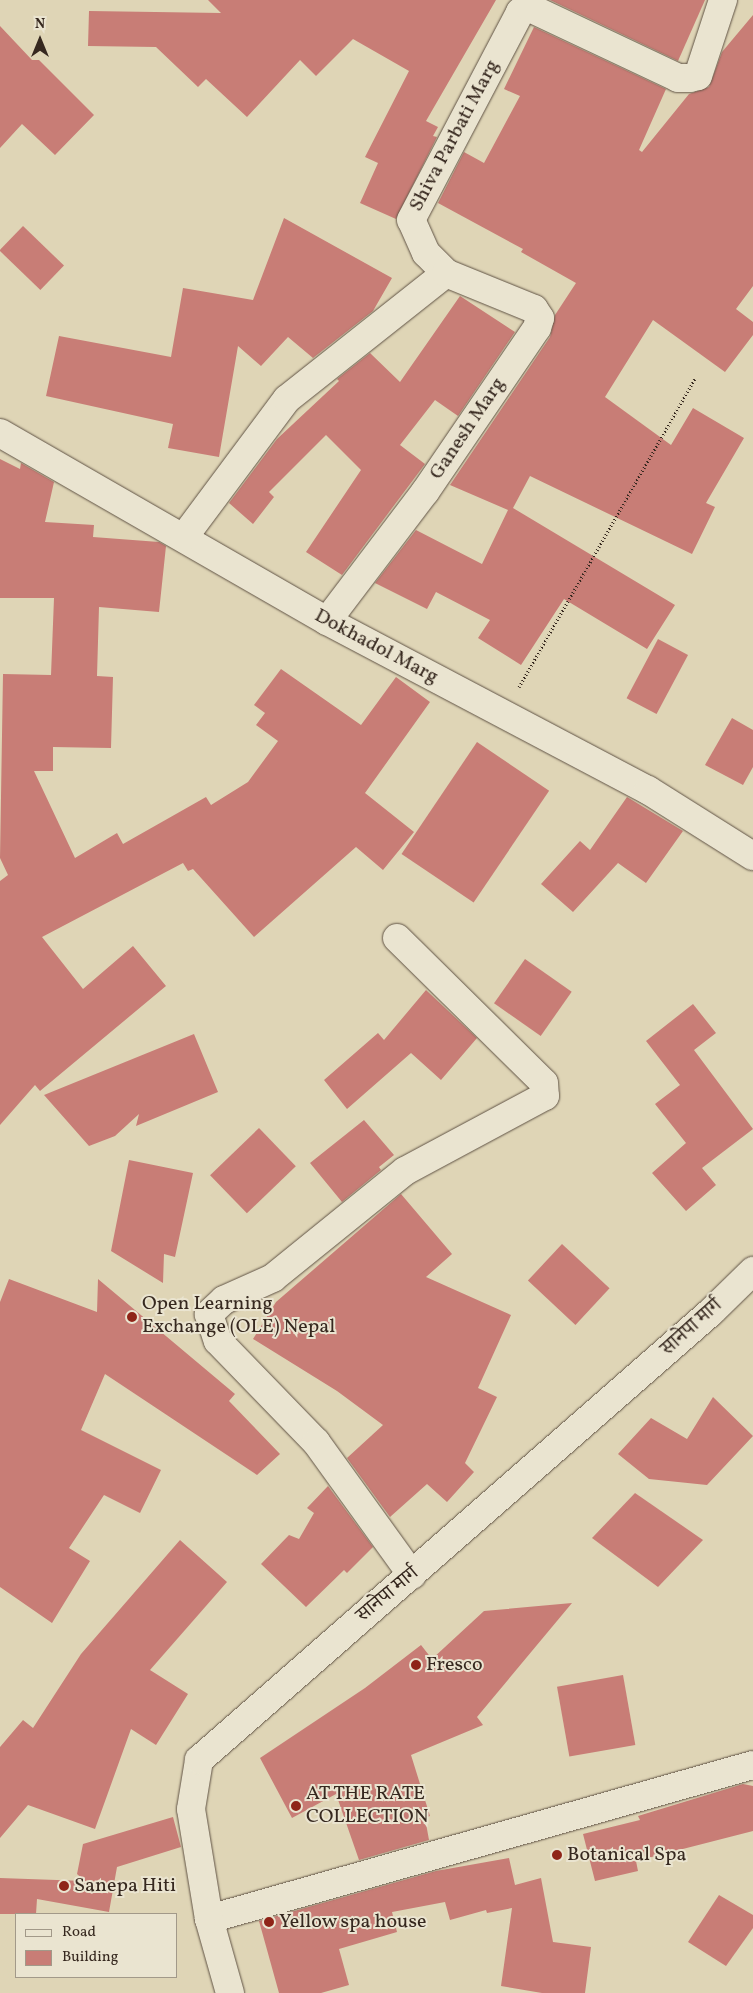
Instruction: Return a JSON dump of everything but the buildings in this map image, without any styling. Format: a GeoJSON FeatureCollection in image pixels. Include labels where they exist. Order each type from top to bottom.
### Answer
{"type":"FeatureCollection","features":[{"type":"Feature","properties":{"kind":"street","name":"Shiva Parbati Marg"},"geometry":{"type":"LineString","coordinates":[[446,273],[426,253],[411,220],[520,12],[528,7],[678,78],[690,78],[698,76],[723,0]]}},
{"type":"Feature","properties":{"kind":"street"},"geometry":{"type":"LineString","coordinates":[[184,537],[287,399],[446,273]]}},
{"type":"Feature","properties":{"kind":"street","name":"Ganesh Marg"},"geometry":{"type":"LineString","coordinates":[[327,621],[425,492],[537,328],[540,318],[534,309],[446,273]]}},
{"type":"Feature","properties":{"kind":"street","name":"Dokhadol Marg"},"geometry":{"type":"LineString","coordinates":[[0,433],[184,537],[327,621],[503,716],[648,790],[753,856]]}},
{"type":"Feature","properties":{"kind":"street"},"geometry":{"type":"LineString","coordinates":[[397,938],[544,1083],[545,1096],[405,1171],[273,1278],[224,1300],[209,1314],[218,1341],[316,1442],[412,1574]]}},
{"type":"Feature","properties":{"kind":"street","name":"सानेपा मार्ग"},"geometry":{"type":"LineString","coordinates":[[230,1993],[209,1919],[191,1809],[199,1760],[711,1312],[753,1271]]}},
{"type":"Feature","properties":{"kind":"street"},"geometry":{"type":"LineString","coordinates":[[209,1919],[753,1765]]}},
{"type":"Feature","properties":{"kind":"path"},"geometry":{"type":"LineString","coordinates":[[503,716],[696,379]]}},
{"type":"Feature","properties":{"kind":"place","name":"Open Learning Exchange (OLE) Nepal"},"geometry":{"type":"Point","coordinates":[132,1317]}},
{"type":"Feature","properties":{"kind":"place","name":"Fresco"},"geometry":{"type":"Point","coordinates":[416,1665]}},
{"type":"Feature","properties":{"kind":"place","name":"AT THE RATE COLLECTION"},"geometry":{"type":"Point","coordinates":[296,1806]}},
{"type":"Feature","properties":{"kind":"place","name":"Botanical Spa"},"geometry":{"type":"Point","coordinates":[557,1855]}},
{"type":"Feature","properties":{"kind":"place","name":"Sanepa Hiti"},"geometry":{"type":"Point","coordinates":[64,1886]}},
{"type":"Feature","properties":{"kind":"place","name":"Yellow spa house"},"geometry":{"type":"Point","coordinates":[269,1922]}}]}
